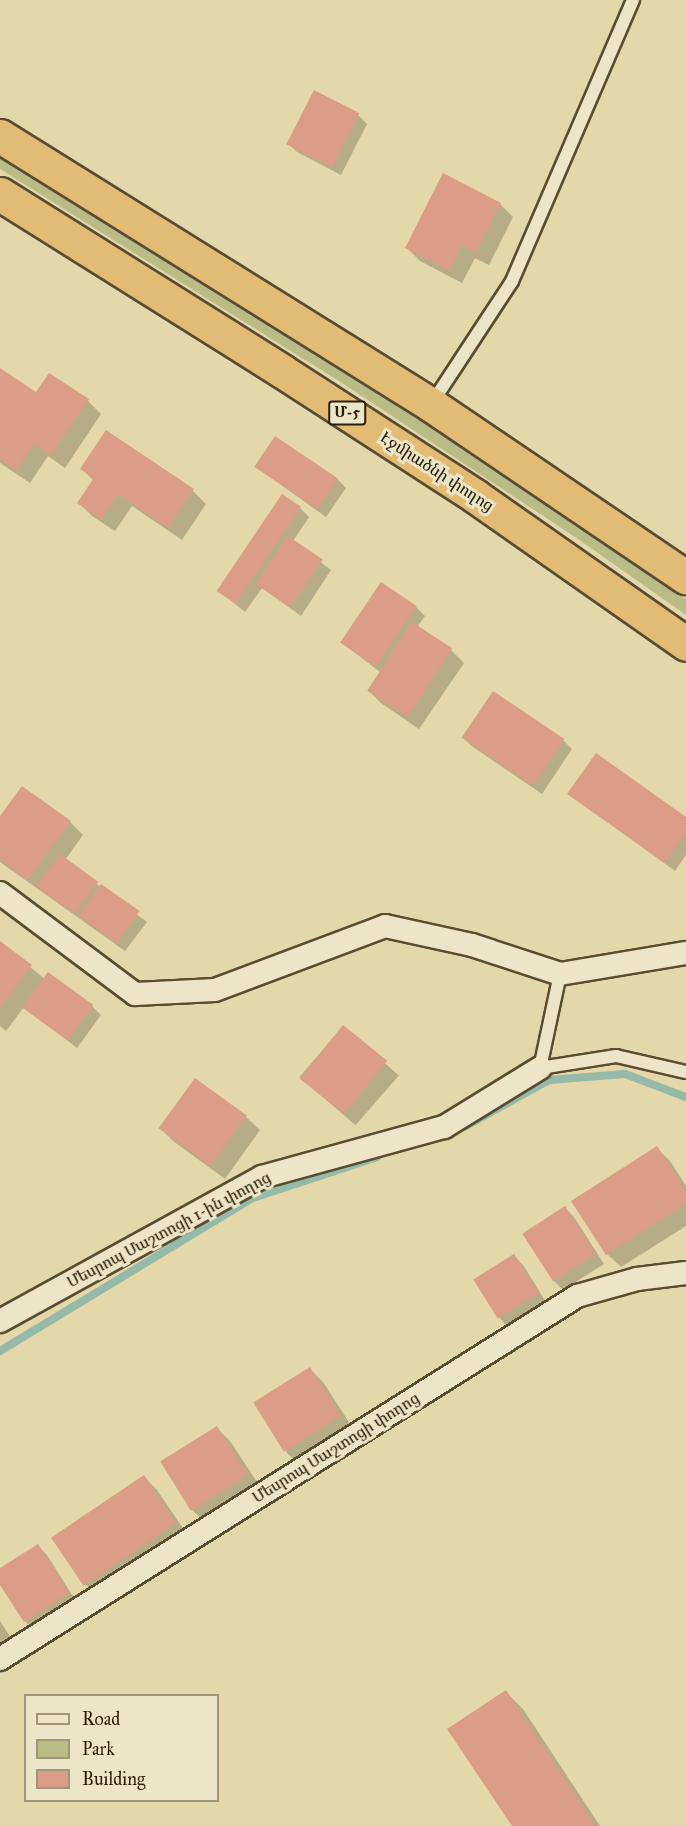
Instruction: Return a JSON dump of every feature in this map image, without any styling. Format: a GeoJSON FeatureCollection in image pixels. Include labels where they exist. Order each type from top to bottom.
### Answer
{"type":"FeatureCollection","features":[{"type":"Feature","properties":{"kind":"highway"},"geometry":{"type":"LineString","coordinates":[[0,135],[430,404],[686,576]]}},
{"type":"Feature","properties":{"kind":"highway","name":"Էջմիածնի փողոց"},"geometry":{"type":"LineString","coordinates":[[0,194],[282,370],[465,490],[686,644]]}},
{"type":"Feature","properties":{"kind":"street"},"geometry":{"type":"LineString","coordinates":[[0,893],[135,994],[215,990],[385,926],[472,945],[560,974],[686,953]]}},
{"type":"Feature","properties":{"kind":"street","name":"Մեսրոպ Մաշտոցի 1-ին փողոց"},"geometry":{"type":"LineString","coordinates":[[0,1321],[262,1177],[444,1127],[540,1068]]}},
{"type":"Feature","properties":{"kind":"street","name":"Մեսրոպ Մաշտոցի փողոց"},"geometry":{"type":"LineString","coordinates":[[0,1659],[577,1296],[637,1279],[686,1273]]}},
{"type":"Feature","properties":{"kind":"lane"},"geometry":{"type":"LineString","coordinates":[[430,404],[512,281],[633,0]]}},
{"type":"Feature","properties":{"kind":"lane"},"geometry":{"type":"LineString","coordinates":[[560,974],[540,1068],[616,1056],[686,1072]]}},
{"type":"Feature","properties":{"kind":"green space"},"geometry":{"type":"Polygon","coordinates":[[[0,153],[212,285],[566,514],[686,599],[686,615],[578,539],[342,383],[0,169],[0,153]]]}},
{"type":"Feature","properties":{"kind":"building"},"geometry":{"type":"Polygon","coordinates":[[[314,90],[359,113],[332,168],[286,144],[314,90]]]}},
{"type":"Feature","properties":{"kind":"building"},"geometry":{"type":"Polygon","coordinates":[[[443,173],[501,203],[476,253],[462,245],[449,270],[405,248],[443,173]]]}},
{"type":"Feature","properties":{"kind":"building"},"geometry":{"type":"Polygon","coordinates":[[[0,368],[36,392],[49,373],[89,399],[51,456],[34,444],[16,471],[0,460],[0,368]]]}},
{"type":"Feature","properties":{"kind":"building"},"geometry":{"type":"Polygon","coordinates":[[[106,430],[194,489],[168,528],[118,494],[101,519],[77,503],[94,478],[80,469],[106,430]]]}},
{"type":"Feature","properties":{"kind":"building"},"geometry":{"type":"Polygon","coordinates":[[[275,436],[338,478],[317,509],[254,467],[275,436]]]}},
{"type":"Feature","properties":{"kind":"building"},"geometry":{"type":"Polygon","coordinates":[[[282,494],[301,507],[236,604],[217,591],[282,494]]]}},
{"type":"Feature","properties":{"kind":"building"},"geometry":{"type":"Polygon","coordinates":[[[288,536],[323,559],[290,608],[256,584],[288,536]]]}},
{"type":"Feature","properties":{"kind":"building"},"geometry":{"type":"Polygon","coordinates":[[[381,582],[417,606],[376,667],[340,643],[381,582]]]}},
{"type":"Feature","properties":{"kind":"building"},"geometry":{"type":"Polygon","coordinates":[[[412,622],[452,648],[408,717],[367,691],[412,622]]]}},
{"type":"Feature","properties":{"kind":"building"},"geometry":{"type":"Polygon","coordinates":[[[493,691],[564,739],[533,786],[462,737],[493,691]]]}},
{"type":"Feature","properties":{"kind":"building"},"geometry":{"type":"Polygon","coordinates":[[[596,753],[686,817],[686,833],[665,863],[567,794],[596,753]]]}},
{"type":"Feature","properties":{"kind":"building"},"geometry":{"type":"Polygon","coordinates":[[[22,786],[71,821],[28,880],[0,860],[0,816],[22,786]]]}},
{"type":"Feature","properties":{"kind":"building"},"geometry":{"type":"Polygon","coordinates":[[[60,854],[98,882],[75,914],[36,886],[60,854]]]}},
{"type":"Feature","properties":{"kind":"building"},"geometry":{"type":"Polygon","coordinates":[[[101,884],[140,911],[117,943],[79,916],[101,884]]]}},
{"type":"Feature","properties":{"kind":"building"},"geometry":{"type":"Polygon","coordinates":[[[0,941],[32,965],[0,1008],[0,941]]]}},
{"type":"Feature","properties":{"kind":"building"},"geometry":{"type":"Polygon","coordinates":[[[48,972],[93,1005],[67,1041],[22,1008],[48,972]]]}},
{"type":"Feature","properties":{"kind":"building"},"geometry":{"type":"Polygon","coordinates":[[[343,1025],[387,1061],[344,1114],[300,1079],[343,1025]]]}},
{"type":"Feature","properties":{"kind":"building"},"geometry":{"type":"Polygon","coordinates":[[[195,1078],[247,1116],[210,1166],[159,1128],[195,1078]]]}},
{"type":"Feature","properties":{"kind":"building"},"geometry":{"type":"Polygon","coordinates":[[[657,1146],[686,1191],[686,1204],[606,1255],[571,1201],[657,1146]]]}},
{"type":"Feature","properties":{"kind":"building"},"geometry":{"type":"Polygon","coordinates":[[[565,1206],[596,1254],[553,1282],[522,1234],[565,1206]]]}},
{"type":"Feature","properties":{"kind":"building"},"geometry":{"type":"Polygon","coordinates":[[[514,1254],[538,1293],[498,1318],[473,1279],[514,1254]]]}},
{"type":"Feature","properties":{"kind":"building"},"geometry":{"type":"Polygon","coordinates":[[[310,1367],[341,1416],[284,1452],[253,1403],[310,1367]]]}},
{"type":"Feature","properties":{"kind":"building"},"geometry":{"type":"Polygon","coordinates":[[[217,1426],[248,1475],[191,1511],[160,1462],[217,1426]]]}},
{"type":"Feature","properties":{"kind":"building"},"geometry":{"type":"Polygon","coordinates":[[[144,1475],[176,1523],[84,1586],[51,1538],[144,1475]]]}},
{"type":"Feature","properties":{"kind":"building"},"geometry":{"type":"Polygon","coordinates":[[[38,1544],[69,1593],[24,1622],[0,1585],[0,1568],[38,1544]]]}},
{"type":"Feature","properties":{"kind":"building"},"geometry":{"type":"Polygon","coordinates":[[[506,1690],[596,1826],[512,1826],[447,1729],[506,1690]]]}},
{"type":"Feature","properties":{"kind":"waterway"},"geometry":{"type":"LineString","coordinates":[[466,1126],[549,1080],[625,1074],[686,1097]]}},
{"type":"Feature","properties":{"kind":"waterway"},"geometry":{"type":"LineString","coordinates":[[0,1351],[253,1198],[377,1157]]}}]}
